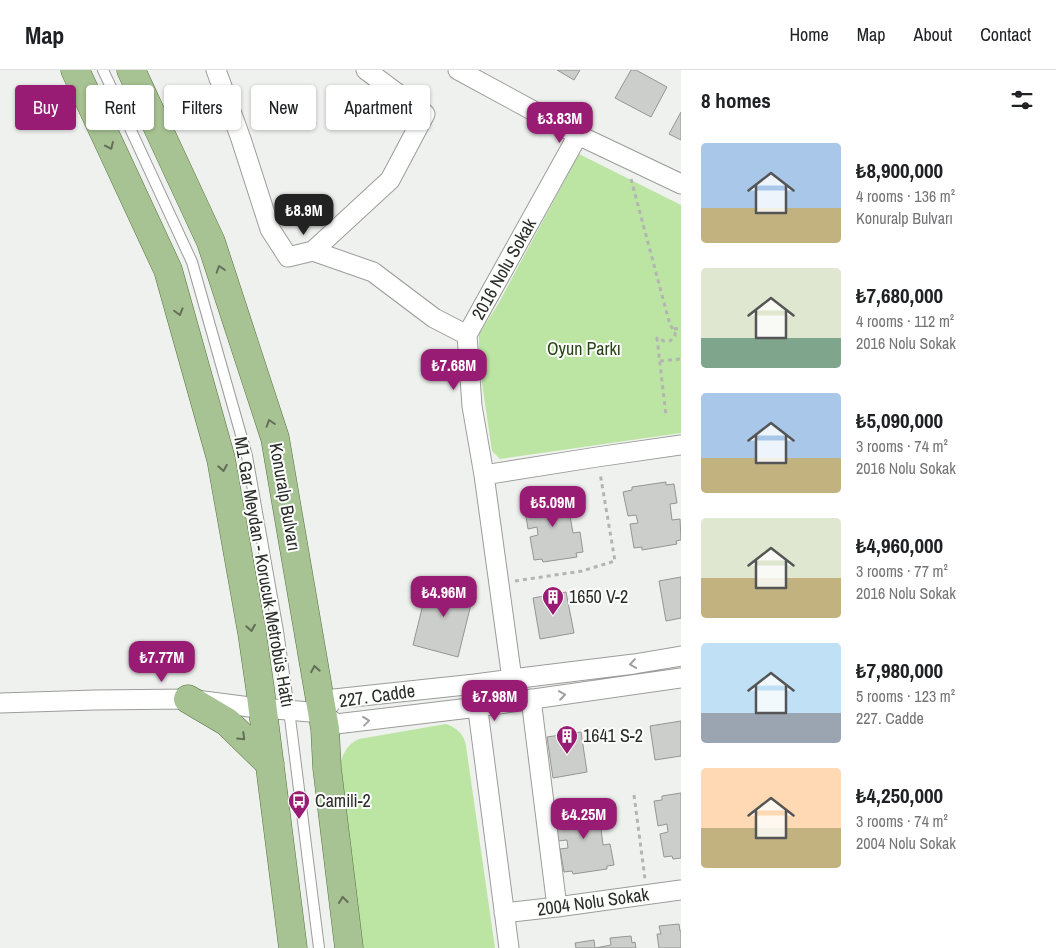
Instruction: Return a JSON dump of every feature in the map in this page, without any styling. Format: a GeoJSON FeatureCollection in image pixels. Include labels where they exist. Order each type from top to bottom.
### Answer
{"type":"FeatureCollection","features":[{"type":"Feature","properties":{"kind":"main road"},"geometry":{"type":"LineString","coordinates":[[75,70],[168,270],[221,459],[252,633],[293,948]]}},
{"type":"Feature","properties":{"kind":"main road","name":"Konuralp Bulvarı"},"geometry":{"type":"LineString","coordinates":[[131,70],[211,242],[275,438],[325,729],[327,768],[349,948]]}},
{"type":"Feature","properties":{"kind":"main road"},"geometry":{"type":"LineString","coordinates":[[188,699],[228,722],[270,764]]}},
{"type":"Feature","properties":{"kind":"street"},"geometry":{"type":"LineString","coordinates":[[216,70],[270,228],[288,257],[313,252],[373,272],[434,318],[467,335]]}},
{"type":"Feature","properties":{"kind":"street"},"geometry":{"type":"LineString","coordinates":[[313,252],[390,180],[425,114],[366,70]]}},
{"type":"Feature","properties":{"kind":"street"},"geometry":{"type":"LineString","coordinates":[[458,70],[578,135],[681,184]]}},
{"type":"Feature","properties":{"kind":"street","name":"2016 Nolu Sokak"},"geometry":{"type":"LineString","coordinates":[[512,679],[484,475],[472,406],[467,335],[578,135]]}},
{"type":"Feature","properties":{"kind":"street"},"geometry":{"type":"LineString","coordinates":[[484,475],[681,445]]}},
{"type":"Feature","properties":{"kind":"street","name":"227. Cadde"},"geometry":{"type":"LineString","coordinates":[[681,656],[634,664],[475,684],[334,699],[322,713],[336,724],[478,707],[681,678]]}},
{"type":"Feature","properties":{"kind":"street"},"geometry":{"type":"LineString","coordinates":[[475,684],[509,948]]}},
{"type":"Feature","properties":{"kind":"street"},"geometry":{"type":"LineString","coordinates":[[0,703],[188,699],[322,713]]}},
{"type":"Feature","properties":{"kind":"street"},"geometry":{"type":"LineString","coordinates":[[531,699],[557,907]]}},
{"type":"Feature","properties":{"kind":"street","name":"2004 Nolu Sokak"},"geometry":{"type":"LineString","coordinates":[[504,913],[681,890]]}},
{"type":"Feature","properties":{"kind":"lane","name":"M1 Gar Meydan - Korucuk Metrobüs Hattı"},"geometry":{"type":"LineString","coordinates":[[103,70],[192,262],[247,456],[276,622],[289,710],[319,948]]}},
{"type":"Feature","properties":{"kind":"path"},"geometry":{"type":"LineString","coordinates":[[625,156],[670,324],[675,332],[675,336],[670,341],[656,338],[666,416]]}},
{"type":"Feature","properties":{"kind":"path"},"geometry":{"type":"LineString","coordinates":[[674,328],[681,328]]}},
{"type":"Feature","properties":{"kind":"path"},"geometry":{"type":"LineString","coordinates":[[660,361],[681,359]]}},
{"type":"Feature","properties":{"kind":"path"},"geometry":{"type":"LineString","coordinates":[[499,583],[582,571],[615,561],[597,457]]}},
{"type":"Feature","properties":{"kind":"path"},"geometry":{"type":"LineString","coordinates":[[634,795],[648,894]]}},
{"type":"Feature","properties":{"kind":"green space","name":"Oyun Parkı"},"geometry":{"type":"Polygon","coordinates":[[[579,154],[681,205],[681,433],[500,459],[492,451],[479,363],[479,334],[497,306],[579,154]]]}},
{"type":"Feature","properties":{"kind":"green space"},"geometry":{"type":"Polygon","coordinates":[[[446,724],[459,732],[464,738],[466,746],[495,948],[361,948],[339,766],[348,747],[359,739],[446,724]]]}},
{"type":"Feature","properties":{"kind":"building"},"geometry":{"type":"Polygon","coordinates":[[[557,70],[580,70],[574,80],[557,70]]]}},
{"type":"Feature","properties":{"kind":"building"},"geometry":{"type":"Polygon","coordinates":[[[631,70],[636,70],[667,87],[651,117],[615,98],[631,70]]]}},
{"type":"Feature","properties":{"kind":"building"},"geometry":{"type":"Polygon","coordinates":[[[681,112],[681,140],[669,134],[681,112]]]}},
{"type":"Feature","properties":{"kind":"building"},"geometry":{"type":"Polygon","coordinates":[[[666,482],[666,485],[674,484],[677,503],[670,504],[672,520],[680,519],[681,540],[676,541],[677,544],[642,550],[642,547],[634,548],[630,524],[638,523],[636,515],[628,516],[623,492],[632,490],[632,487],[666,482]]]}},
{"type":"Feature","properties":{"kind":"building"},"geometry":{"type":"Polygon","coordinates":[[[566,494],[567,497],[575,496],[577,515],[570,516],[573,533],[580,532],[583,552],[576,553],[577,557],[543,562],[542,559],[534,560],[530,537],[538,535],[537,527],[528,529],[524,504],[532,503],[532,499],[566,494]]]}},
{"type":"Feature","properties":{"kind":"building"},"geometry":{"type":"Polygon","coordinates":[[[681,577],[681,618],[666,621],[659,581],[681,577]]]}},
{"type":"Feature","properties":{"kind":"building"},"geometry":{"type":"Polygon","coordinates":[[[429,580],[474,592],[458,657],[413,645],[429,580]]]}},
{"type":"Feature","properties":{"kind":"building","name":"1650 V-2"},"geometry":{"type":"Polygon","coordinates":[[[566,592],[574,633],[540,639],[533,598],[566,592]]]}},
{"type":"Feature","properties":{"kind":"building"},"geometry":{"type":"Polygon","coordinates":[[[681,721],[681,756],[655,760],[650,726],[681,721]]]}},
{"type":"Feature","properties":{"kind":"building","name":"1641 S-2"},"geometry":{"type":"Polygon","coordinates":[[[581,732],[587,772],[553,778],[547,737],[581,732]]]}},
{"type":"Feature","properties":{"kind":"building"},"geometry":{"type":"Polygon","coordinates":[[[681,793],[681,858],[673,859],[672,856],[664,857],[660,834],[668,832],[667,824],[658,826],[654,801],[662,800],[662,796],[681,793]]]}},
{"type":"Feature","properties":{"kind":"building"},"geometry":{"type":"Polygon","coordinates":[[[597,806],[597,810],[605,809],[608,828],[601,829],[603,845],[610,844],[614,865],[607,866],[607,869],[573,874],[572,871],[564,872],[560,849],[568,848],[567,840],[558,841],[554,817],[563,815],[562,812],[597,806]]]}},
{"type":"Feature","properties":{"kind":"building"},"geometry":{"type":"Polygon","coordinates":[[[679,924],[681,948],[659,948],[657,934],[661,934],[659,926],[679,924]]]}},
{"type":"Feature","properties":{"kind":"building"},"geometry":{"type":"Polygon","coordinates":[[[631,936],[632,943],[635,942],[636,948],[595,948],[611,945],[610,938],[631,936]]]}},
{"type":"Feature","properties":{"kind":"building"},"geometry":{"type":"Polygon","coordinates":[[[594,940],[595,948],[576,948],[575,943],[594,940]]]}},
{"type":"Feature","properties":{"kind":"place","name":"1650 V-2"},"geometry":{"type":"Point","coordinates":[553,616]}},
{"type":"Feature","properties":{"kind":"place","name":"1641 S-2"},"geometry":{"type":"Point","coordinates":[567,755]}},
{"type":"Feature","properties":{"kind":"place","name":"Camili-2"},"geometry":{"type":"Point","coordinates":[299,820]}}]}
